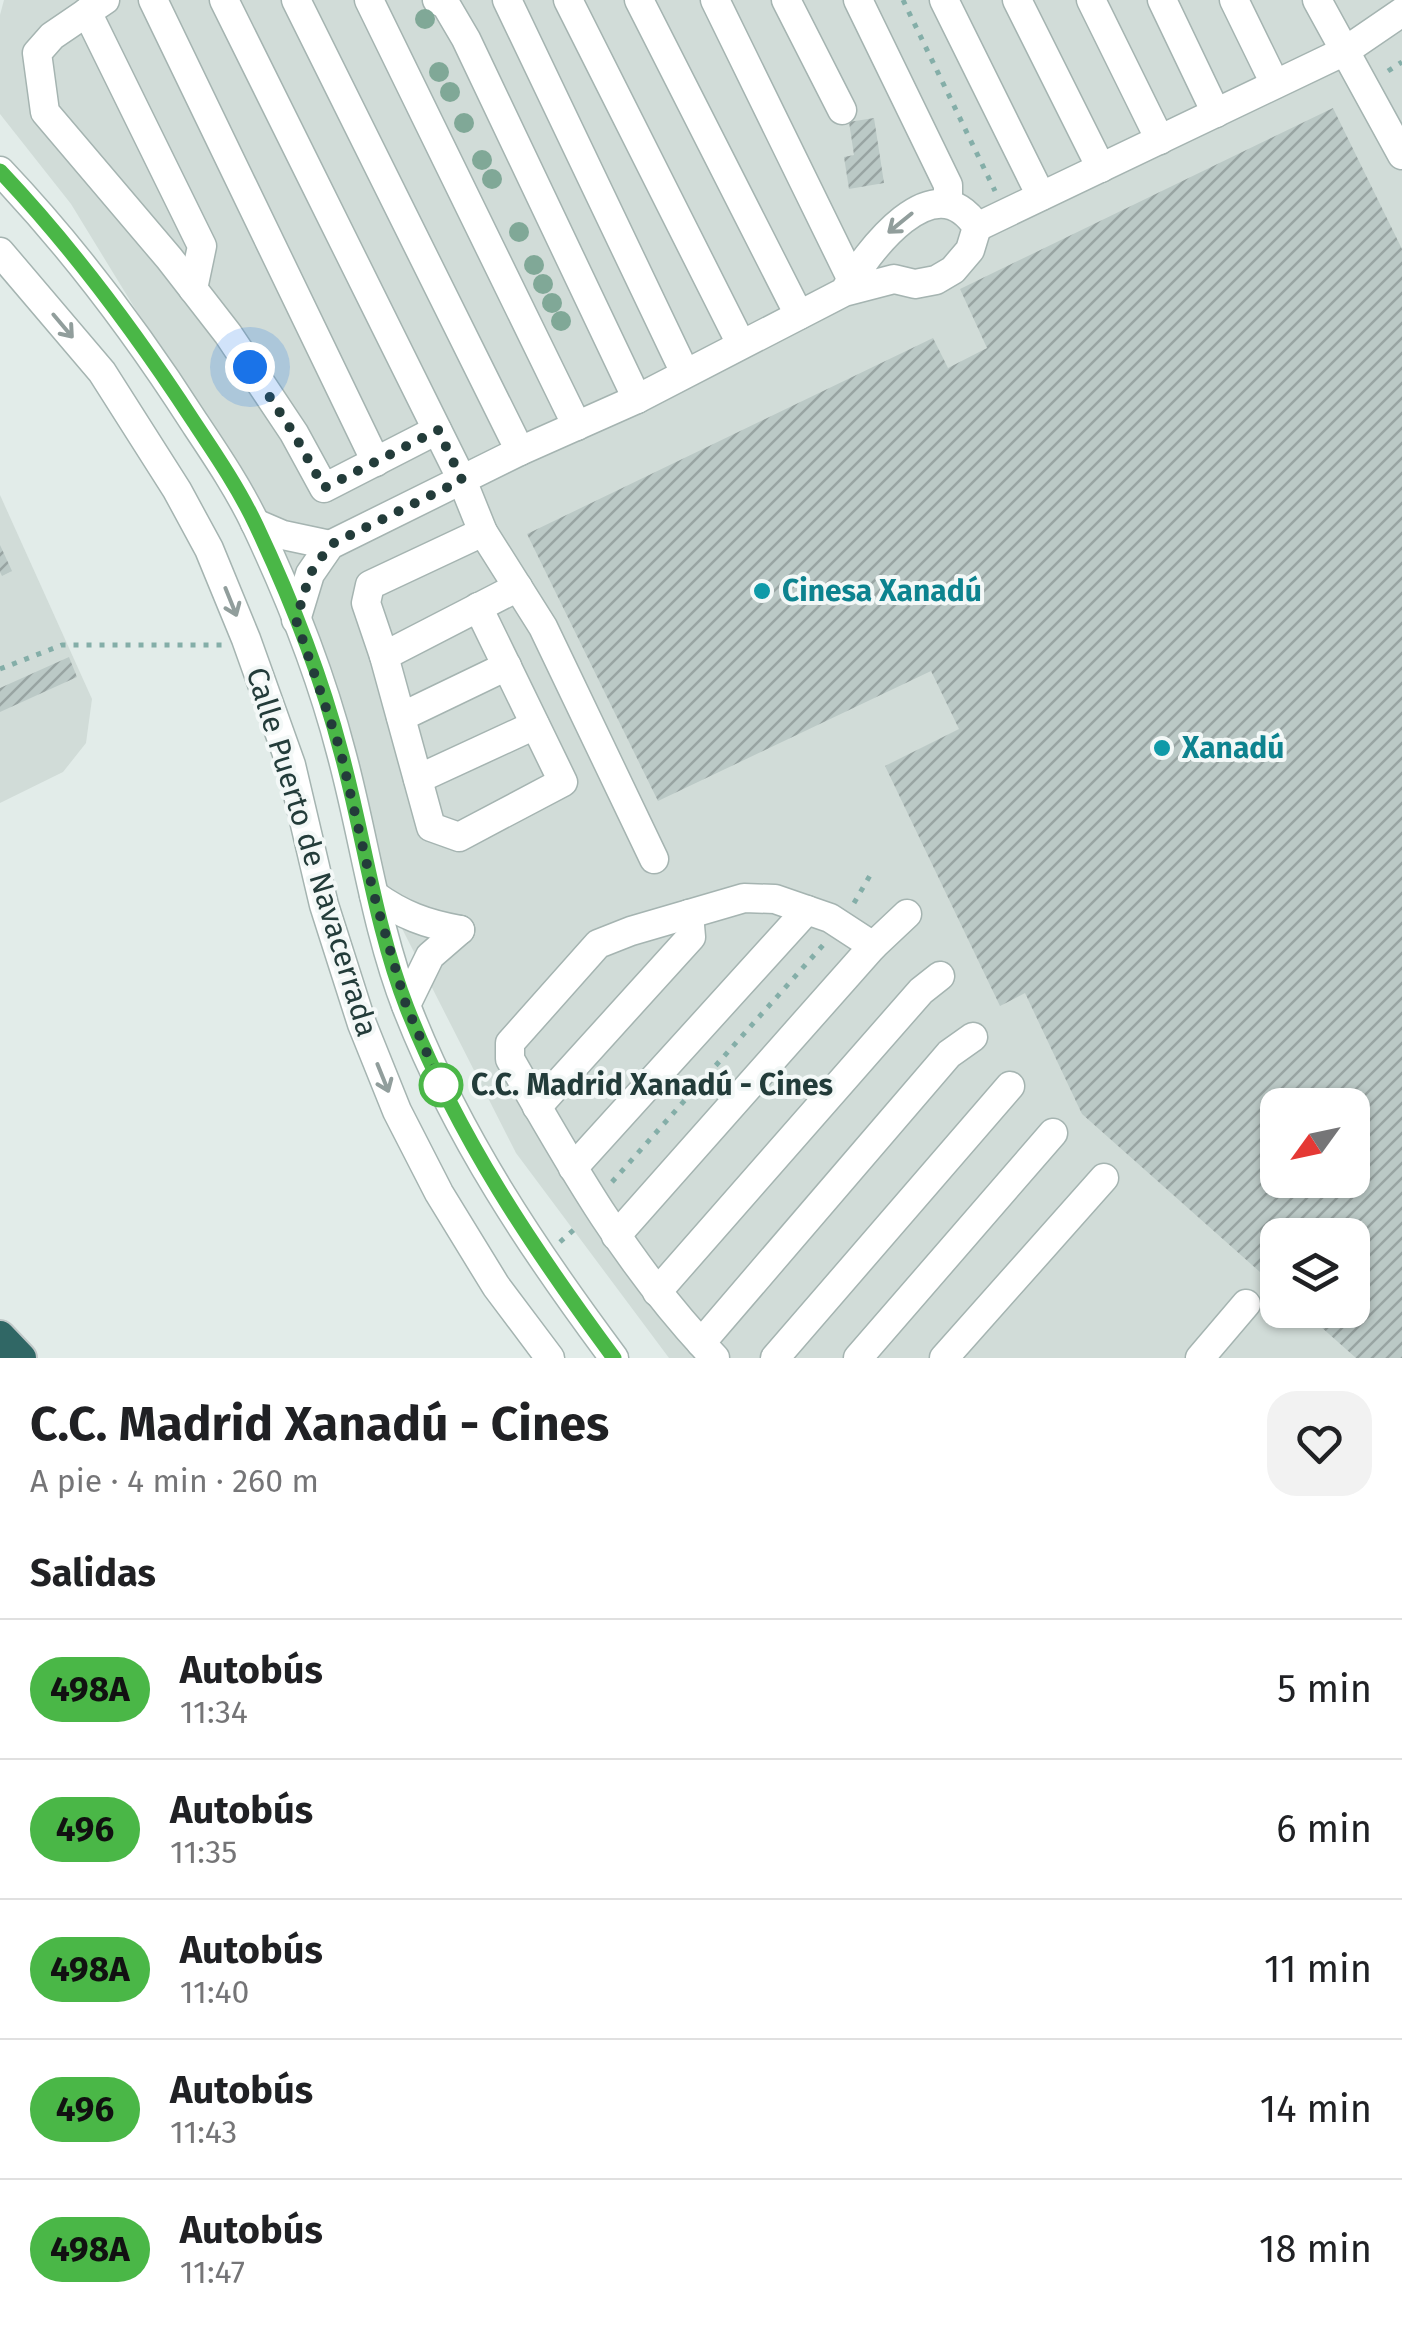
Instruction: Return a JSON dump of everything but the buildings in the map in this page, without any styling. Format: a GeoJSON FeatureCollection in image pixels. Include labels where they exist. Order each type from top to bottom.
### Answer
{"type":"FeatureCollection","features":[{"type":"Feature","properties":{"kind":"highway"},"geometry":{"type":"LineString","coordinates":[[0,1336],[21,1358]]}},
{"type":"Feature","properties":{"kind":"street"},"geometry":{"type":"LineString","coordinates":[[152,0],[376,462]]}},
{"type":"Feature","properties":{"kind":"street"},"geometry":{"type":"LineString","coordinates":[[224,0],[438,430],[483,532],[543,626],[654,859]]}},
{"type":"Feature","properties":{"kind":"street"},"geometry":{"type":"LineString","coordinates":[[296,0],[520,451]]}},
{"type":"Feature","properties":{"kind":"street"},"geometry":{"type":"LineString","coordinates":[[370,0],[577,426]]}},
{"type":"Feature","properties":{"kind":"street"},"geometry":{"type":"LineString","coordinates":[[437,0],[446,5],[466,38],[637,399]]}},
{"type":"Feature","properties":{"kind":"street"},"geometry":{"type":"LineString","coordinates":[[507,0],[685,374]]}},
{"type":"Feature","properties":{"kind":"street"},"geometry":{"type":"LineString","coordinates":[[568,0],[741,344]]}},
{"type":"Feature","properties":{"kind":"street"},"geometry":{"type":"LineString","coordinates":[[639,0],[798,314]]}},
{"type":"Feature","properties":{"kind":"street"},"geometry":{"type":"LineString","coordinates":[[715,0],[848,285]]}},
{"type":"Feature","properties":{"kind":"street"},"geometry":{"type":"LineString","coordinates":[[786,0],[842,110]]}},
{"type":"Feature","properties":{"kind":"street"},"geometry":{"type":"LineString","coordinates":[[858,0],[948,184],[948,203]]}},
{"type":"Feature","properties":{"kind":"street"},"geometry":{"type":"LineString","coordinates":[[944,0],[1041,196]]}},
{"type":"Feature","properties":{"kind":"street"},"geometry":{"type":"LineString","coordinates":[[1018,0],[1101,168]]}},
{"type":"Feature","properties":{"kind":"street"},"geometry":{"type":"LineString","coordinates":[[1091,0],[1160,140]]}},
{"type":"Feature","properties":{"kind":"street"},"geometry":{"type":"LineString","coordinates":[[1162,0],[1216,113]]}},
{"type":"Feature","properties":{"kind":"street"},"geometry":{"type":"LineString","coordinates":[[1234,0],[1276,84]]}},
{"type":"Feature","properties":{"kind":"street"},"geometry":{"type":"LineString","coordinates":[[1318,0],[1345,50],[1393,114],[1402,154]]}},
{"type":"Feature","properties":{"kind":"street"},"geometry":{"type":"LineString","coordinates":[[193,289],[202,246],[96,6],[52,36],[37,53],[45,112],[228,334],[324,488],[438,430]]}},
{"type":"Feature","properties":{"kind":"street"},"geometry":{"type":"LineString","coordinates":[[848,285],[894,279],[915,284],[936,280],[953,270],[970,250],[977,227],[1345,50],[1396,9]]}},
{"type":"Feature","properties":{"kind":"street","name":"Calle Puerto de Navacerrada"},"geometry":{"type":"LineString","coordinates":[[0,171],[48,223],[148,350],[255,523],[296,620],[340,749],[374,895],[406,1005],[443,1090],[484,1167],[538,1256],[614,1358]]}},
{"type":"Feature","properties":{"kind":"street"},"geometry":{"type":"LineString","coordinates":[[296,620],[310,574],[330,545],[520,451],[637,399],[798,314],[848,285],[898,222],[925,206],[948,203],[967,211],[977,227]]}},
{"type":"Feature","properties":{"kind":"street","name":"Calle Puerto de Navacerrada"},"geometry":{"type":"LineString","coordinates":[[0,252],[102,372],[210,549],[290,765],[324,905],[362,1024],[397,1112],[496,1286],[550,1358]]}},
{"type":"Feature","properties":{"kind":"street"},"geometry":{"type":"LineString","coordinates":[[255,523],[283,535],[330,545]]}},
{"type":"Feature","properties":{"kind":"street"},"geometry":{"type":"LineString","coordinates":[[478,607],[563,782],[458,837],[430,827],[366,604],[370,584],[483,532]]}},
{"type":"Feature","properties":{"kind":"street"},"geometry":{"type":"LineString","coordinates":[[384,656],[518,587]]}},
{"type":"Feature","properties":{"kind":"street"},"geometry":{"type":"LineString","coordinates":[[401,717],[507,666]]}},
{"type":"Feature","properties":{"kind":"street"},"geometry":{"type":"LineString","coordinates":[[418,779],[536,726]]}},
{"type":"Feature","properties":{"kind":"street"},"geometry":{"type":"LineString","coordinates":[[374,895],[426,924],[460,930],[430,956],[406,1005]]}},
{"type":"Feature","properties":{"kind":"street"},"geometry":{"type":"LineString","coordinates":[[874,946],[830,918],[775,899],[744,898],[598,944],[510,1043],[510,1059],[593,1204],[657,1292],[708,1350],[948,1054],[973,1038]]}},
{"type":"Feature","properties":{"kind":"street"},"geometry":{"type":"LineString","coordinates":[[573,1168],[806,910]]}},
{"type":"Feature","properties":{"kind":"street"},"geometry":{"type":"LineString","coordinates":[[537,1106],[690,937],[688,914]]}},
{"type":"Feature","properties":{"kind":"street"},"geometry":{"type":"LineString","coordinates":[[616,1236],[874,946],[907,914]]}},
{"type":"Feature","properties":{"kind":"street"},"geometry":{"type":"LineString","coordinates":[[657,1292],[921,991],[940,976]]}},
{"type":"Feature","properties":{"kind":"street"},"geometry":{"type":"LineString","coordinates":[[775,1358],[1010,1086]]}},
{"type":"Feature","properties":{"kind":"street"},"geometry":{"type":"LineString","coordinates":[[858,1358],[1053,1133]]}},
{"type":"Feature","properties":{"kind":"street"},"geometry":{"type":"LineString","coordinates":[[944,1358],[1104,1178]]}},
{"type":"Feature","properties":{"kind":"street"},"geometry":{"type":"LineString","coordinates":[[1200,1358],[1246,1304]]}},
{"type":"Feature","properties":{"kind":"path"},"geometry":{"type":"LineString","coordinates":[[902,0],[1006,213]]}},
{"type":"Feature","properties":{"kind":"path"},"geometry":{"type":"LineString","coordinates":[[0,669],[62,645],[220,646],[246,639]]}},
{"type":"Feature","properties":{"kind":"path"},"geometry":{"type":"LineString","coordinates":[[538,1256],[572,1234],[593,1204],[841,925],[872,872]]}},
{"type":"Feature","properties":{"kind":"shaded area"},"geometry":{"type":"Polygon","coordinates":[[[4,0],[1402,0],[1402,1358],[669,1358],[516,1153],[384,893],[243,485],[71,204],[0,114],[0,15],[4,0]]]}},
{"type":"Feature","properties":{"kind":"shaded area"},"geometry":{"type":"Polygon","coordinates":[[[0,495],[92,699],[86,743],[63,772],[0,803],[0,495]]]}},
{"type":"Feature","properties":{"kind":"bus line","name":"498A"},"geometry":{"type":"LineString","coordinates":[[0,171],[48,223],[148,350],[255,523],[296,620],[340,749],[374,895],[406,1005],[443,1090],[484,1167],[538,1256],[614,1358]]}},
{"type":"Feature","properties":{"kind":"place","name":"Cinesa Xanadú"},"geometry":{"type":"Point","coordinates":[762,591]}},
{"type":"Feature","properties":{"kind":"place","name":"Xanadú"},"geometry":{"type":"Point","coordinates":[1162,748]}},
{"type":"Feature","properties":{"kind":"place","name":"C.C. Madrid Xanadú - Cines"},"geometry":{"type":"Point","coordinates":[441,1085]}},
{"type":"Feature","properties":{"kind":"route"},"geometry":{"type":"LineString","coordinates":[[250,367],[324,488],[438,430],[462,480],[330,545],[310,574],[296,620],[340,749],[374,895],[406,1005],[443,1090],[441,1085]]}}]}
